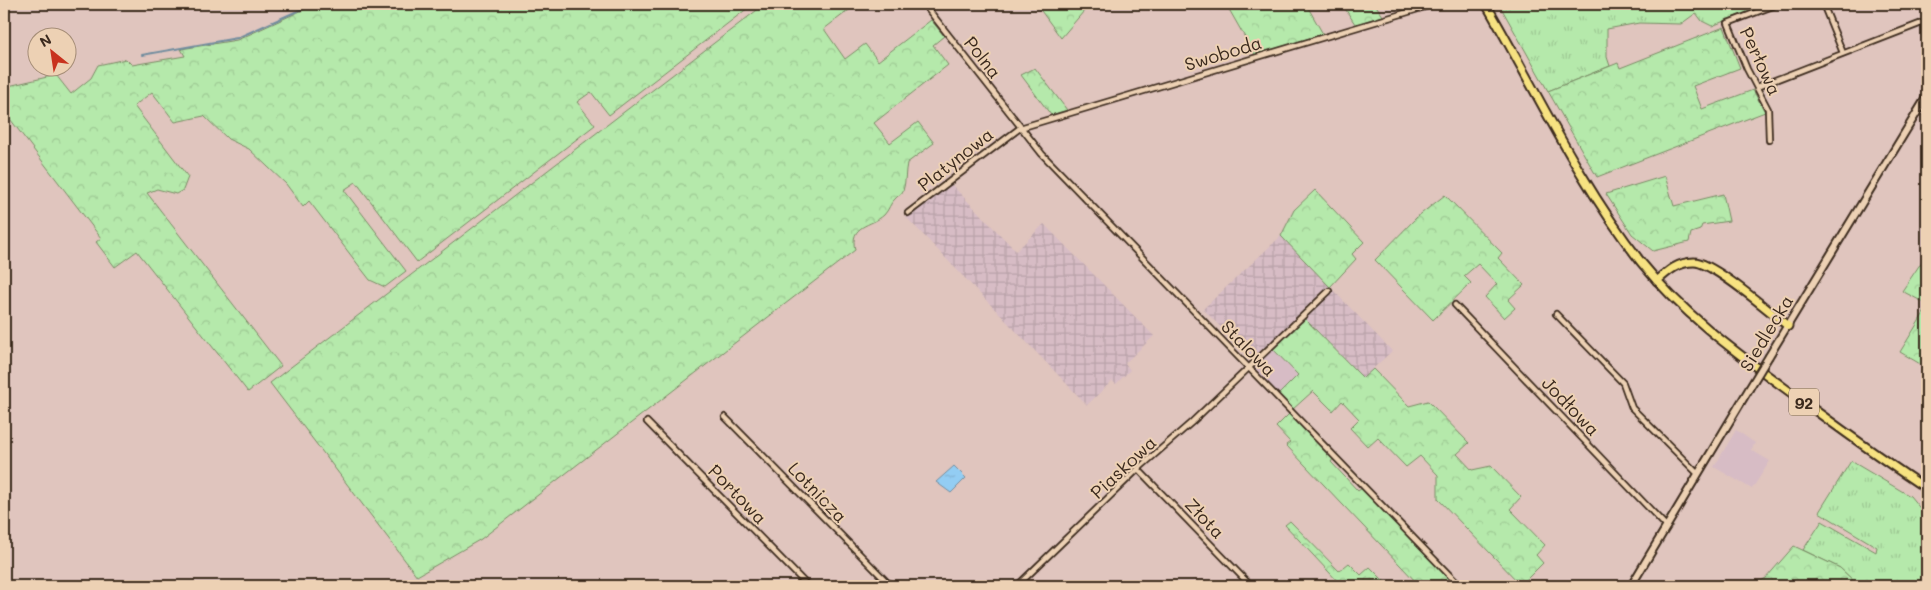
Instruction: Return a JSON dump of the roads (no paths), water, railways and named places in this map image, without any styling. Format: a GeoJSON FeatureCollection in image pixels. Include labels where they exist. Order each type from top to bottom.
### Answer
{"type":"FeatureCollection","features":[{"type":"Feature","properties":{"kind":"main road","name":"92"},"geometry":{"type":"LineString","coordinates":[[1486,4],[1591,191],[1618,230],[1657,280],[1696,319],[1743,357],[1868,449],[1927,489]]}},
{"type":"Feature","properties":{"kind":"main road","name":"Siedlecka"},"geometry":{"type":"LineString","coordinates":[[1631,586],[1927,96]]}},
{"type":"Feature","properties":{"kind":"main road"},"geometry":{"type":"LineString","coordinates":[[1657,280],[1668,271],[1685,262],[1705,264],[1788,326]]}},
{"type":"Feature","properties":{"kind":"street","name":"Polna"},"geometry":{"type":"LineString","coordinates":[[924,4],[1020,128]]}},
{"type":"Feature","properties":{"kind":"street","name":"Swoboda"},"geometry":{"type":"LineString","coordinates":[[1020,128],[1435,4]]}},
{"type":"Feature","properties":{"kind":"street","name":"Perłowa"},"geometry":{"type":"LineString","coordinates":[[1769,140],[1768,109],[1728,23],[1778,4]]}},
{"type":"Feature","properties":{"kind":"street"},"geometry":{"type":"LineString","coordinates":[[1823,4],[1843,53]]}},
{"type":"Feature","properties":{"kind":"street"},"geometry":{"type":"LineString","coordinates":[[1757,87],[1927,21]]}},
{"type":"Feature","properties":{"kind":"street","name":"Platynowa"},"geometry":{"type":"LineString","coordinates":[[908,213],[1020,128]]}},
{"type":"Feature","properties":{"kind":"street","name":"Stalowa"},"geometry":{"type":"LineString","coordinates":[[1020,128],[1042,154],[1460,586]]}},
{"type":"Feature","properties":{"kind":"street","name":"Piaskowa"},"geometry":{"type":"LineString","coordinates":[[1017,586],[1138,469],[1192,422],[1329,291]]}},
{"type":"Feature","properties":{"kind":"street","name":"Jodłowa"},"geometry":{"type":"LineString","coordinates":[[1455,304],[1668,526]]}},
{"type":"Feature","properties":{"kind":"street"},"geometry":{"type":"LineString","coordinates":[[1556,314],[1623,383],[1632,408],[1698,474]]}},
{"type":"Feature","properties":{"kind":"street","name":"Lotnicza"},"geometry":{"type":"LineString","coordinates":[[725,417],[891,586]]}},
{"type":"Feature","properties":{"kind":"street","name":"Portowa"},"geometry":{"type":"LineString","coordinates":[[647,422],[808,586]]}},
{"type":"Feature","properties":{"kind":"street","name":"Złota"},"geometry":{"type":"LineString","coordinates":[[1138,469],[1251,586]]}},
{"type":"Feature","properties":{"kind":"water"},"geometry":{"type":"Polygon","coordinates":[[[954,466],[966,478],[951,493],[936,482],[954,466]]]}},
{"type":"Feature","properties":{"kind":"waterway"},"geometry":{"type":"LineString","coordinates":[[142,55],[237,38],[313,4]]}},
{"type":"Feature","properties":{"kind":"waterway"},"geometry":{"type":"LineString","coordinates":[[775,9],[781,4]]}}]}
